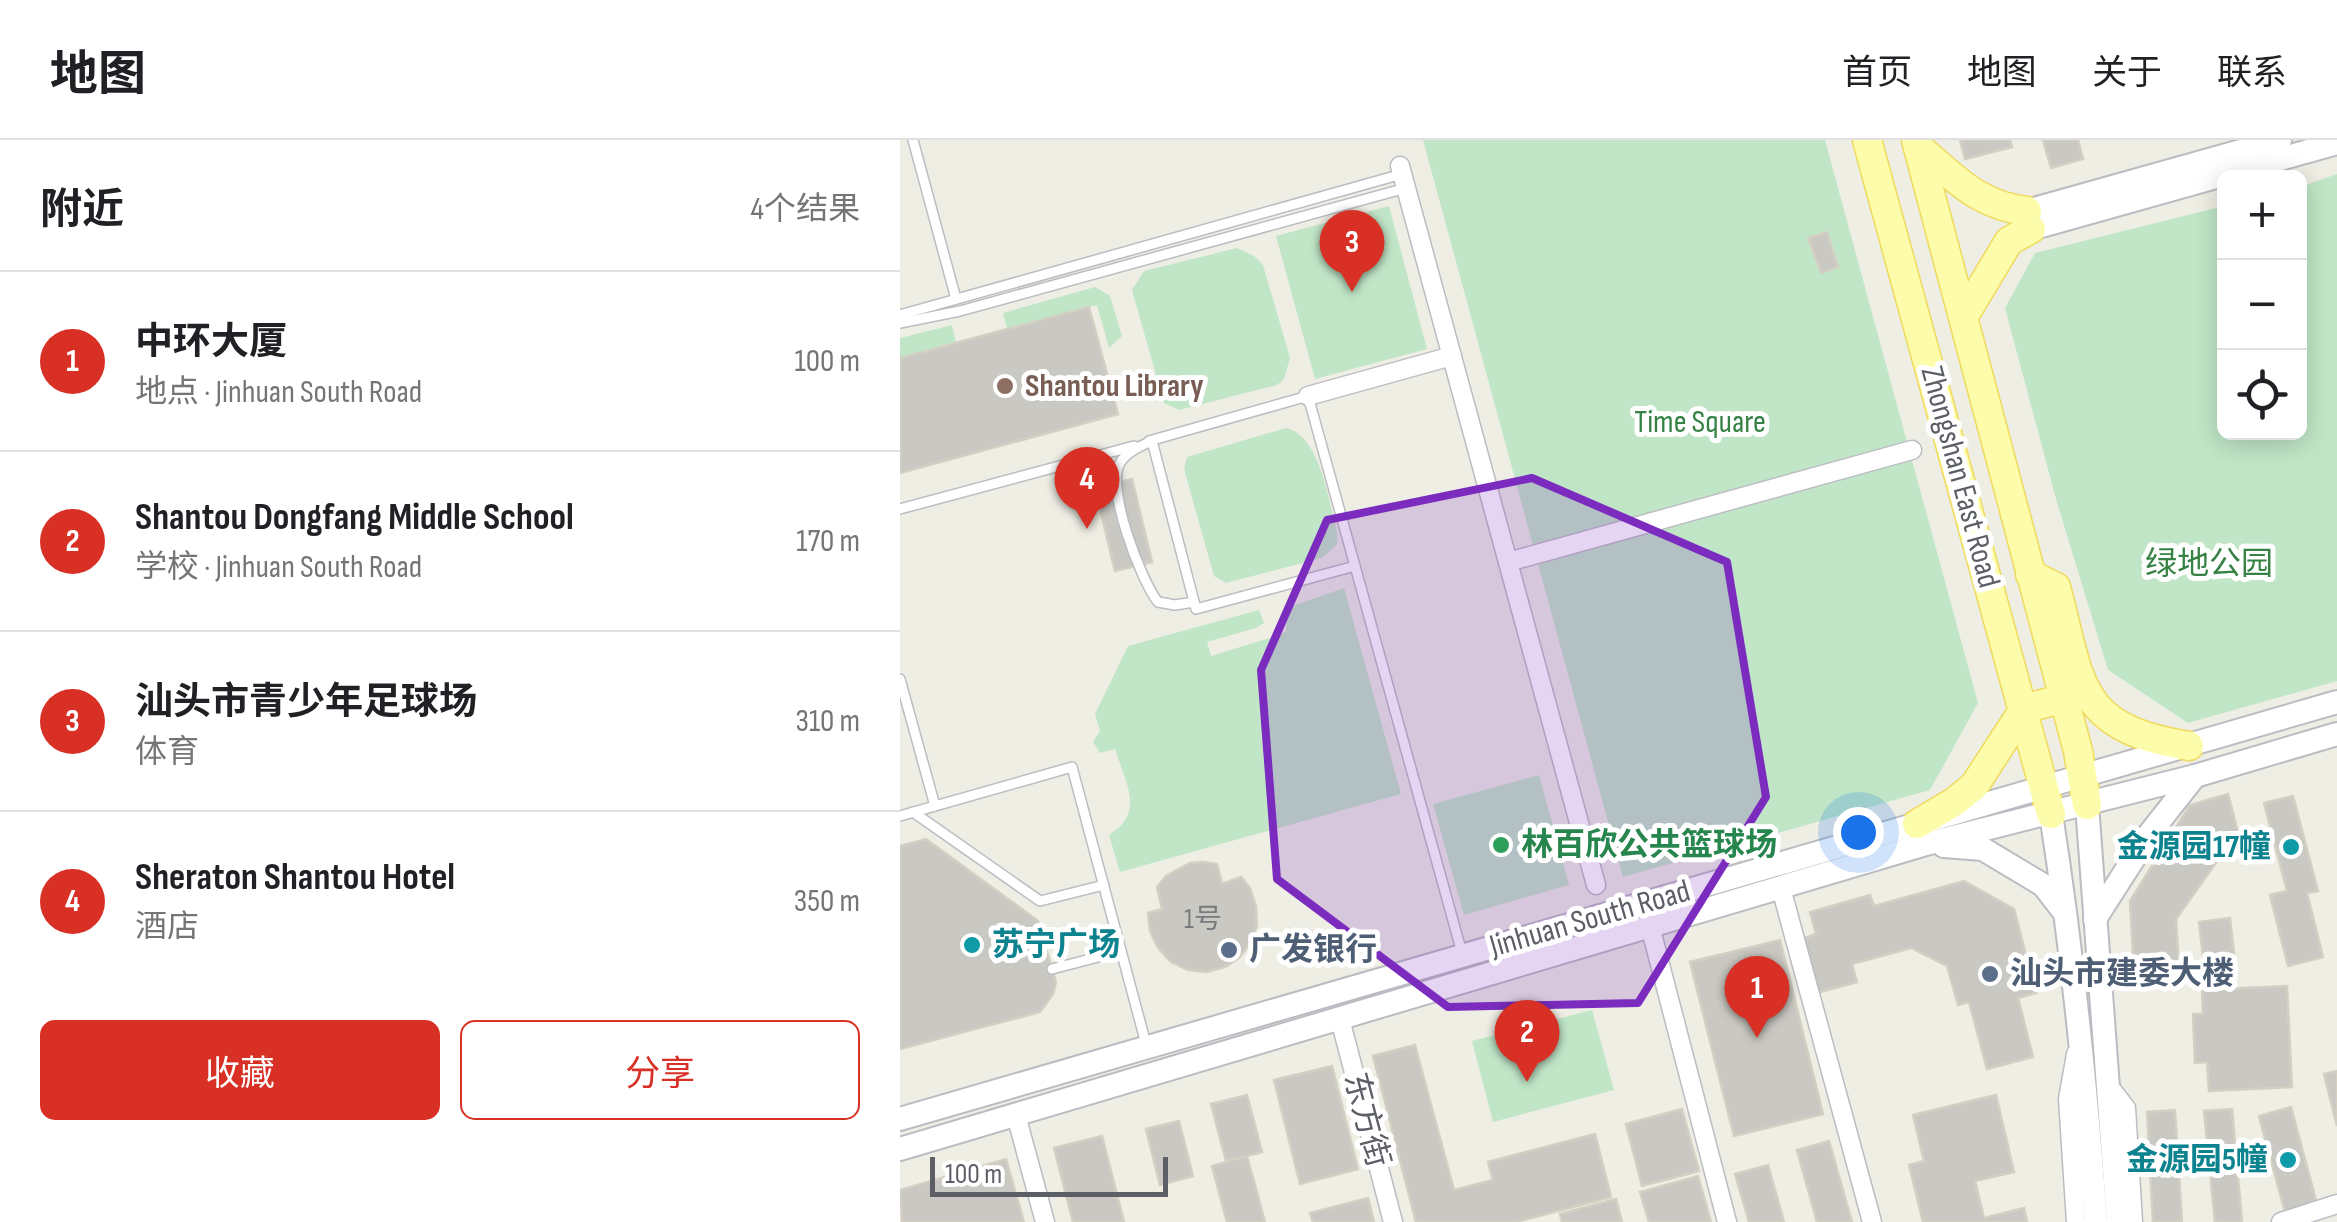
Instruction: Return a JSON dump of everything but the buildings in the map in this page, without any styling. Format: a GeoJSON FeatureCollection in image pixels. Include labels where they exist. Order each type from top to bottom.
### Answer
{"type":"FeatureCollection","features":[{"type":"Feature","properties":{"kind":"main road","name":"Zhongshan East Road"},"geometry":{"type":"LineString","coordinates":[[1867,140],[2048,800]]}},
{"type":"Feature","properties":{"kind":"main road"},"geometry":{"type":"LineString","coordinates":[[1964,316],[2009,241],[2029,220],[2280,140]]}},
{"type":"Feature","properties":{"kind":"main road"},"geometry":{"type":"LineString","coordinates":[[1917,144],[1976,195],[2029,220],[2337,142]]}},
{"type":"Feature","properties":{"kind":"main road","name":"Zhongshan East Road"},"geometry":{"type":"LineString","coordinates":[[1917,144],[2064,698],[2086,806]]}},
{"type":"Feature","properties":{"kind":"main road"},"geometry":{"type":"LineString","coordinates":[[2030,574],[2056,587],[2084,691],[2100,713],[2151,740],[2189,746]]}},
{"type":"Feature","properties":{"kind":"main road"},"geometry":{"type":"LineString","coordinates":[[1921,834],[1974,786],[2024,709],[2064,698]]}},
{"type":"Feature","properties":{"kind":"main road","name":"Jinhuan South Road"},"geometry":{"type":"LineString","coordinates":[[900,1118],[1463,956],[2048,800],[2082,776],[2337,702]]}},
{"type":"Feature","properties":{"kind":"main road","name":"Jinhuan South Road"},"geometry":{"type":"LineString","coordinates":[[2048,800],[2086,806],[2337,734]]}},
{"type":"Feature","properties":{"kind":"main road"},"geometry":{"type":"LineString","coordinates":[[2095,920],[2150,834],[2195,776]]}},
{"type":"Feature","properties":{"kind":"main road"},"geometry":{"type":"LineString","coordinates":[[2048,800],[2068,918],[2078,1042],[2087,1091],[2082,1165],[2096,1222]]}},
{"type":"Feature","properties":{"kind":"main road"},"geometry":{"type":"LineString","coordinates":[[2086,806],[2108,1085],[2121,1158],[2118,1222]]}},
{"type":"Feature","properties":{"kind":"main road"},"geometry":{"type":"LineString","coordinates":[[1921,834],[1983,850],[2043,885],[2068,918]]}},
{"type":"Feature","properties":{"kind":"main road","name":"Jinhuan South Road"},"geometry":{"type":"LineString","coordinates":[[900,1149],[1781,888],[1921,834]]}},
{"type":"Feature","properties":{"kind":"street"},"geometry":{"type":"LineString","coordinates":[[1403,176],[1596,885]]}},
{"type":"Feature","properties":{"kind":"street"},"geometry":{"type":"LineString","coordinates":[[1308,396],[1452,356]]}},
{"type":"Feature","properties":{"kind":"street"},"geometry":{"type":"LineString","coordinates":[[1508,562],[1912,450]]}},
{"type":"Feature","properties":{"kind":"street"},"geometry":{"type":"LineString","coordinates":[[1781,888],[1872,1222]]}},
{"type":"Feature","properties":{"kind":"street"},"geometry":{"type":"LineString","coordinates":[[1650,926],[1726,1222]]}},
{"type":"Feature","properties":{"kind":"street","name":"东方街"},"geometry":{"type":"LineString","coordinates":[[1340,1018],[1393,1222]]}},
{"type":"Feature","properties":{"kind":"street"},"geometry":{"type":"LineString","coordinates":[[1016,1115],[1045,1222]]}},
{"type":"Feature","properties":{"kind":"street"},"geometry":{"type":"LineString","coordinates":[[2121,1158],[2133,1222]]}},
{"type":"Feature","properties":{"kind":"street"},"geometry":{"type":"LineString","coordinates":[[2076,1222],[2082,1165]]}},
{"type":"Feature","properties":{"kind":"street"},"geometry":{"type":"LineString","coordinates":[[2281,1222],[2337,1204]]}},
{"type":"Feature","properties":{"kind":"lane"},"geometry":{"type":"LineString","coordinates":[[913,140],[960,312]]}},
{"type":"Feature","properties":{"kind":"lane"},"geometry":{"type":"LineString","coordinates":[[900,314],[1403,176]]}},
{"type":"Feature","properties":{"kind":"lane"},"geometry":{"type":"LineString","coordinates":[[900,323],[960,312],[1403,176]]}},
{"type":"Feature","properties":{"kind":"lane"},"geometry":{"type":"LineString","coordinates":[[900,510],[1308,396],[1463,956]]}},
{"type":"Feature","properties":{"kind":"lane"},"geometry":{"type":"LineString","coordinates":[[1152,440],[1196,609],[1355,566]]}},
{"type":"Feature","properties":{"kind":"lane"},"geometry":{"type":"LineString","coordinates":[[1152,440],[1118,464],[1116,483],[1137,565],[1158,602],[1194,602]]}},
{"type":"Feature","properties":{"kind":"lane"},"geometry":{"type":"LineString","coordinates":[[900,679],[935,806]]}},
{"type":"Feature","properties":{"kind":"lane"},"geometry":{"type":"LineString","coordinates":[[900,816],[1072,768],[1147,1047]]}},
{"type":"Feature","properties":{"kind":"lane"},"geometry":{"type":"LineString","coordinates":[[913,812],[1040,901],[1104,884]]}},
{"type":"Feature","properties":{"kind":"lane"},"geometry":{"type":"LineString","coordinates":[[1052,969],[1122,951]]}},
{"type":"Feature","properties":{"kind":"highlighted area"},"geometry":{"type":"Polygon","coordinates":[[[1532,478],[1727,562],[1766,797],[1638,1003],[1448,1007],[1277,879],[1261,670],[1327,520],[1532,478]]]}},
{"type":"Feature","properties":{"kind":"green space","name":"Time Square"},"geometry":{"type":"Polygon","coordinates":[[[1423,140],[1825,140],[1978,703],[1930,790],[1623,877],[1423,140]]]}},
{"type":"Feature","properties":{"kind":"green space","name":"绿地公园"},"geometry":{"type":"Polygon","coordinates":[[[2337,174],[2337,681],[2188,723],[2108,670],[2056,499],[2005,308],[2035,253],[2217,208],[2217,440],[2307,440],[2307,185],[2337,174]]]}},
{"type":"Feature","properties":{"kind":"green space"},"geometry":{"type":"Polygon","coordinates":[[[1389,206],[1427,349],[1315,379],[1276,236],[1389,206]]]}},
{"type":"Feature","properties":{"kind":"green space"},"geometry":{"type":"Polygon","coordinates":[[[1237,248],[1263,265],[1290,358],[1284,379],[1277,385],[1179,410],[1164,403],[1132,290],[1144,271],[1237,248]]]}},
{"type":"Feature","properties":{"kind":"green space"},"geometry":{"type":"Polygon","coordinates":[[[1095,287],[1110,296],[1122,336],[1109,348],[1097,305],[1007,329],[1003,313],[1095,287]]]}},
{"type":"Feature","properties":{"kind":"green space"},"geometry":{"type":"Polygon","coordinates":[[[952,325],[956,343],[900,358],[900,338],[952,325]]]}},
{"type":"Feature","properties":{"kind":"green space"},"geometry":{"type":"Polygon","coordinates":[[[1286,428],[1298,433],[1315,456],[1337,544],[1322,558],[1226,583],[1214,576],[1184,469],[1187,457],[1286,428]]]}},
{"type":"Feature","properties":{"kind":"green space"},"geometry":{"type":"Polygon","coordinates":[[[1344,588],[1401,794],[1120,872],[1109,835],[1127,817],[1130,796],[1115,749],[1100,753],[1093,742],[1100,731],[1095,714],[1128,646],[1259,610],[1264,623],[1256,628],[1207,642],[1211,656],[1279,635],[1286,631],[1287,608],[1344,588]]]}},
{"type":"Feature","properties":{"kind":"green space","name":"林百欣公共篮球场"},"geometry":{"type":"Polygon","coordinates":[[[1539,775],[1569,885],[1464,915],[1433,804],[1539,775]]]}},
{"type":"Feature","properties":{"kind":"green space"},"geometry":{"type":"Polygon","coordinates":[[[1592,1010],[1614,1090],[1493,1122],[1472,1041],[1592,1010]]]}},
{"type":"Feature","properties":{"kind":"place","name":"汕头市青少年足球场"},"geometry":{"type":"Point","coordinates":[1352,292]}},
{"type":"Feature","properties":{"kind":"place","name":"Shantou Library"},"geometry":{"type":"Point","coordinates":[1005,386]}},
{"type":"Feature","properties":{"kind":"place","name":"Sheraton Shantou Hotel"},"geometry":{"type":"Point","coordinates":[1087,529]}},
{"type":"Feature","properties":{"kind":"place","name":"林百欣公共篮球场"},"geometry":{"type":"Point","coordinates":[1501,845]}},
{"type":"Feature","properties":{"kind":"place","name":"金源园17幢"},"geometry":{"type":"Point","coordinates":[2291,847]}},
{"type":"Feature","properties":{"kind":"place","name":"苏宁广场"},"geometry":{"type":"Point","coordinates":[972,945]}},
{"type":"Feature","properties":{"kind":"place","name":"广发银行"},"geometry":{"type":"Point","coordinates":[1229,950]}},
{"type":"Feature","properties":{"kind":"place","name":"汕头市建委大楼"},"geometry":{"type":"Point","coordinates":[1990,974]}},
{"type":"Feature","properties":{"kind":"place","name":"中环大厦"},"geometry":{"type":"Point","coordinates":[1757,1038]}},
{"type":"Feature","properties":{"kind":"place","name":"Shantou Dongfang Middle School"},"geometry":{"type":"Point","coordinates":[1527,1082]}},
{"type":"Feature","properties":{"kind":"place","name":"金源园5幢"},"geometry":{"type":"Point","coordinates":[2288,1160]}}]}
